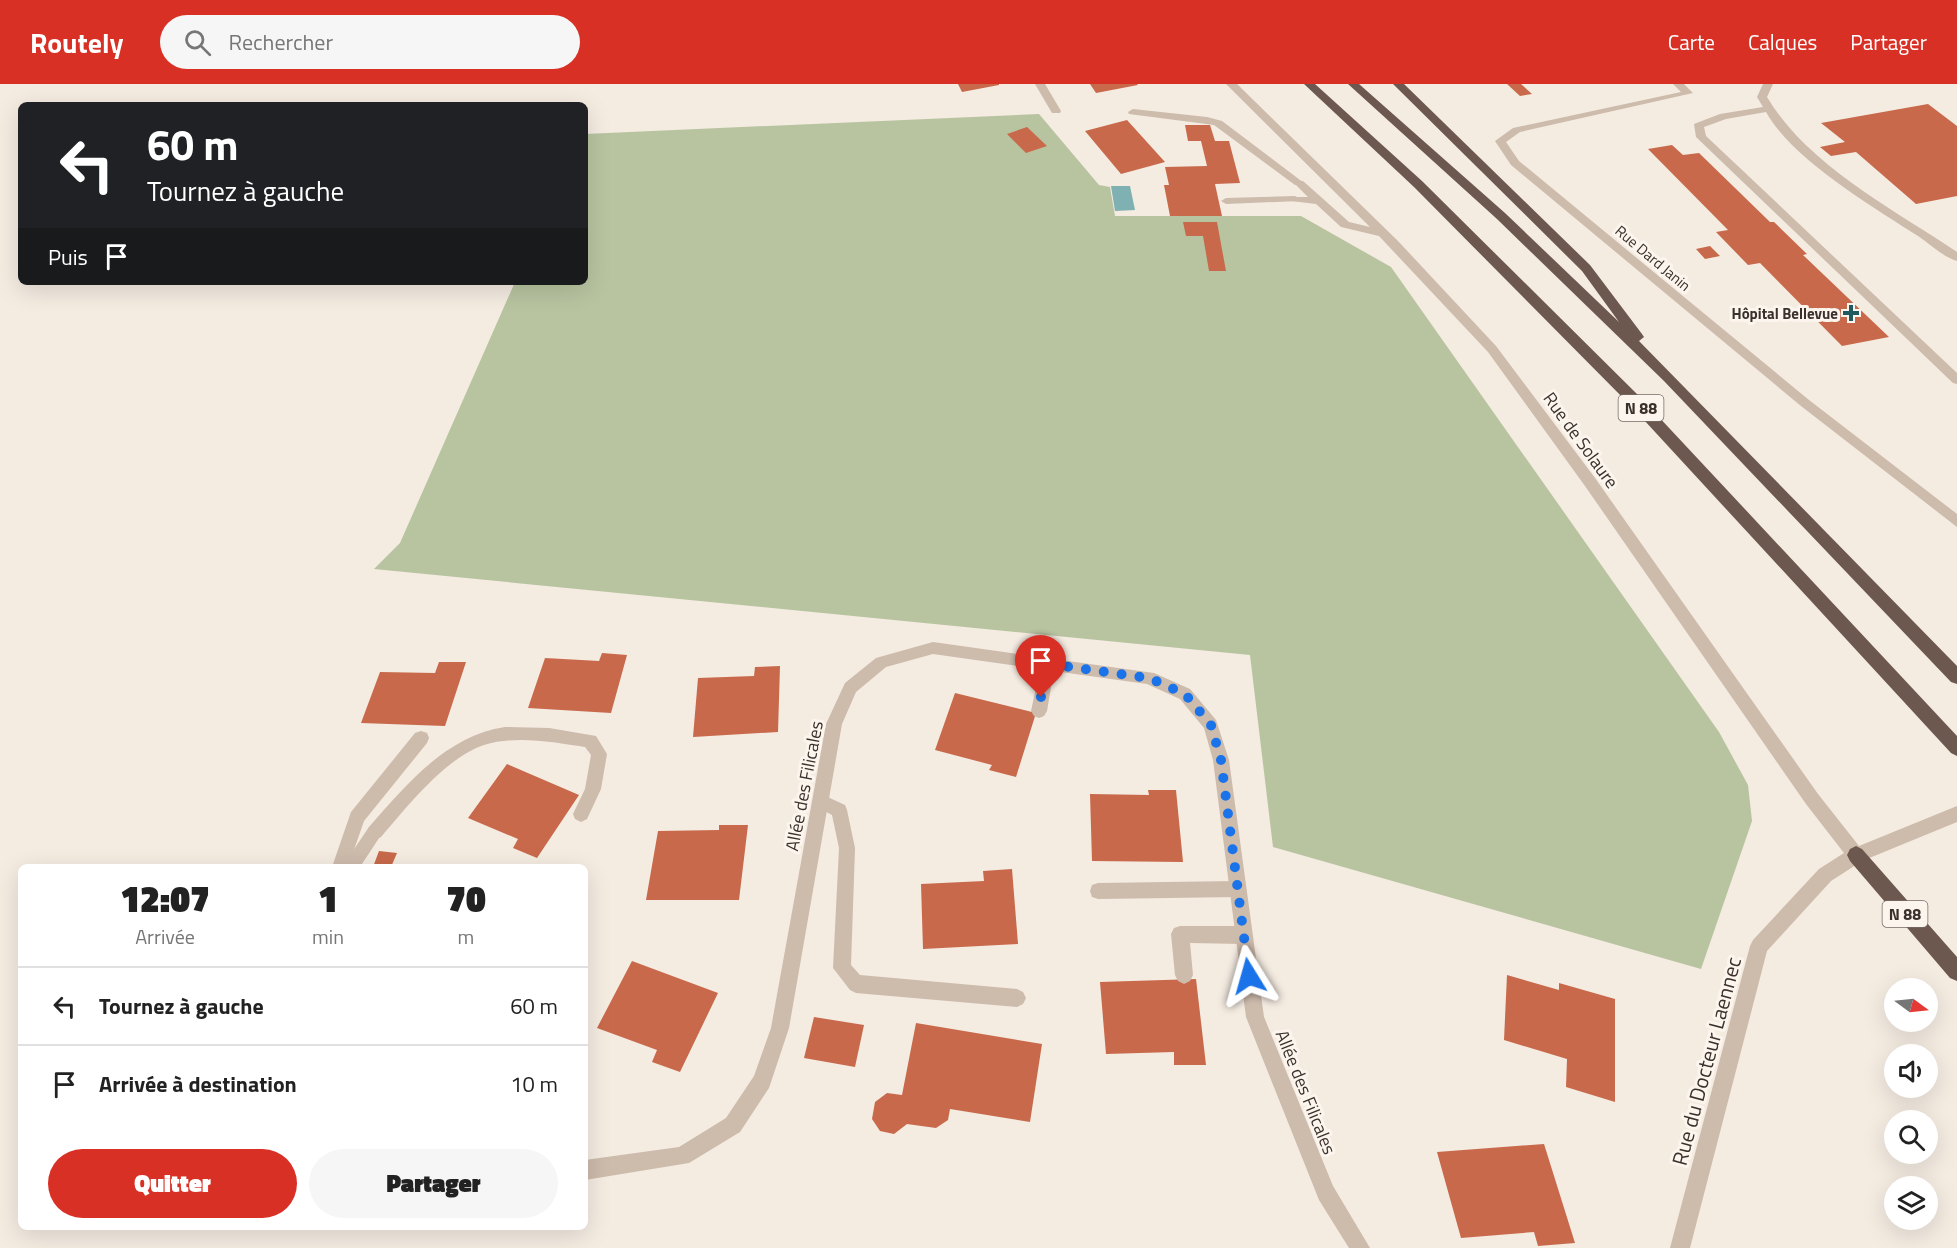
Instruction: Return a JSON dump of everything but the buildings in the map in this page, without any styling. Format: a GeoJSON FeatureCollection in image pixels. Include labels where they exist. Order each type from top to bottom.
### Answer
{"type":"FeatureCollection","features":[{"type":"Feature","properties":{"kind":"highway","name":"N 88"},"geometry":{"type":"LineString","coordinates":[[1309,84],[1418,184],[1637,403],[1957,748]]}},
{"type":"Feature","properties":{"kind":"highway","name":"N 88"},"geometry":{"type":"LineString","coordinates":[[1353,84],[1501,216],[1669,378],[1957,677]]}},
{"type":"Feature","properties":{"kind":"highway","name":"N 88"},"geometry":{"type":"LineString","coordinates":[[1398,84],[1586,268],[1669,378]]}},
{"type":"Feature","properties":{"kind":"highway","name":"N 88"},"geometry":{"type":"LineString","coordinates":[[1856,855],[1916,927],[1957,971]]}},
{"type":"Feature","properties":{"kind":"street"},"geometry":{"type":"LineString","coordinates":[[1040,84],[1056,111]]}},
{"type":"Feature","properties":{"kind":"street","name":"Rue de Solaure"},"geometry":{"type":"LineString","coordinates":[[1231,84],[1383,233],[1492,349],[1590,482],[1812,799],[1856,855]]}},
{"type":"Feature","properties":{"kind":"street","name":"Rue Dard Janin"},"geometry":{"type":"LineString","coordinates":[[1678,84],[1688,93],[1517,130],[1500,141],[1515,163],[1524,171],[1805,403],[1957,522]]}},
{"type":"Feature","properties":{"kind":"street"},"geometry":{"type":"LineString","coordinates":[[1768,84],[1762,97],[1766,109],[1818,162],[1957,257]]}},
{"type":"Feature","properties":{"kind":"street"},"geometry":{"type":"LineString","coordinates":[[1766,109],[1724,116],[1698,126],[1701,137],[1957,380]]}},
{"type":"Feature","properties":{"kind":"street"},"geometry":{"type":"LineString","coordinates":[[1133,112],[1218,123],[1299,183],[1345,225],[1383,233]]}},
{"type":"Feature","properties":{"kind":"street"},"geometry":{"type":"LineString","coordinates":[[1226,201],[1318,201]]}},
{"type":"Feature","properties":{"kind":"street","name":"Allée des Filicales"},"geometry":{"type":"LineString","coordinates":[[588,1170],[682,1156],[733,1125],[762,1081],[780,1028],[834,724],[850,688],[882,662],[933,648],[1149,678],[1185,694],[1211,725],[1221,760],[1254,1017],[1326,1193],[1360,1248]]}},
{"type":"Feature","properties":{"kind":"street"},"geometry":{"type":"LineString","coordinates":[[1039,711],[1048,664]]}},
{"type":"Feature","properties":{"kind":"street"},"geometry":{"type":"LineString","coordinates":[[352,864],[375,832],[418,784],[477,740],[508,734],[590,741],[599,754],[593,789],[581,814]]}},
{"type":"Feature","properties":{"kind":"street"},"geometry":{"type":"LineString","coordinates":[[341,864],[357,817],[421,738]]}},
{"type":"Feature","properties":{"kind":"street"},"geometry":{"type":"LineString","coordinates":[[821,801],[839,810],[848,848],[842,968],[855,984],[1017,998]]}},
{"type":"Feature","properties":{"kind":"street","name":"Rue du Docteur Laennec"},"geometry":{"type":"LineString","coordinates":[[1680,1248],[1759,946],[1825,875],[1856,855],[1949,817]]}},
{"type":"Feature","properties":{"kind":"street"},"geometry":{"type":"LineString","coordinates":[[1098,891],[1238,889]]}},
{"type":"Feature","properties":{"kind":"street"},"geometry":{"type":"LineString","coordinates":[[1185,975],[1180,934],[1243,935]]}},
{"type":"Feature","properties":{"kind":"green space"},"geometry":{"type":"Polygon","coordinates":[[[1039,114],[1099,185],[1110,187],[1115,216],[1301,216],[1391,267],[1719,732],[1748,785],[1752,821],[1701,969],[1273,847],[1250,655],[374,569],[400,543],[514,285],[588,285],[588,134],[1039,114]]]}},
{"type":"Feature","properties":{"kind":"water"},"geometry":{"type":"Polygon","coordinates":[[[1111,186],[1130,186],[1135,210],[1115,211],[1111,186]]]}},
{"type":"Feature","properties":{"kind":"place","name":"Hôpital Bellevue"},"geometry":{"type":"Point","coordinates":[1851,313]}},
{"type":"Feature","properties":{"kind":"route"},"geometry":{"type":"LineString","coordinates":[[1041,697],[1048,664],[1149,678],[1185,694],[1211,725],[1221,760],[1249,976]]}}]}
